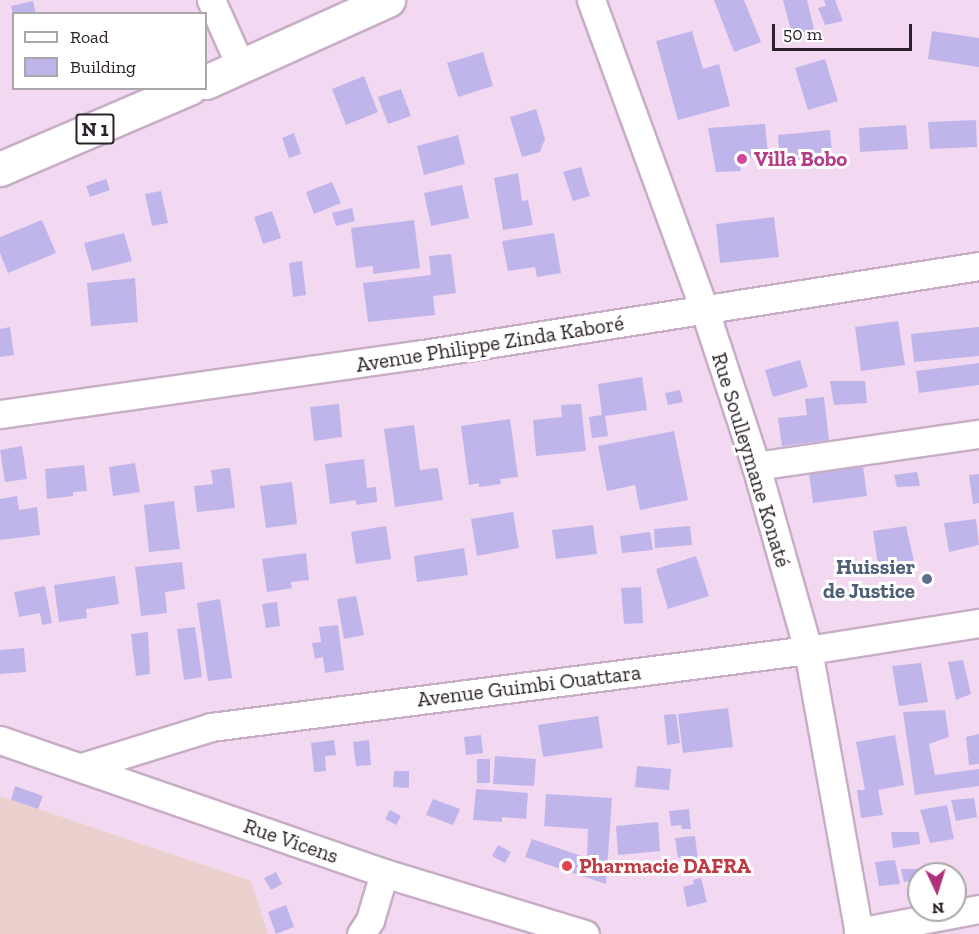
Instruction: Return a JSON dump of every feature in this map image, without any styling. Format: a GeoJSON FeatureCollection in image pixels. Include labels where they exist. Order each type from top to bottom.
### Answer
{"type":"FeatureCollection","features":[{"type":"Feature","properties":{"kind":"highway"},"geometry":{"type":"LineString","coordinates":[[207,81],[388,0]]}},
{"type":"Feature","properties":{"kind":"highway","name":"N 1"},"geometry":{"type":"LineString","coordinates":[[0,169],[184,90]]}},
{"type":"Feature","properties":{"kind":"street"},"geometry":{"type":"LineString","coordinates":[[211,0],[241,66]]}},
{"type":"Feature","properties":{"kind":"street","name":"Rue Soulleymane Konaté"},"geometry":{"type":"LineString","coordinates":[[591,0],[705,311],[756,466],[808,650],[858,933]]}},
{"type":"Feature","properties":{"kind":"street","name":"Avenue Philippe Zinda Kaboré"},"geometry":{"type":"LineString","coordinates":[[0,414],[417,356],[979,266]]}},
{"type":"Feature","properties":{"kind":"street"},"geometry":{"type":"LineString","coordinates":[[756,466],[979,434]]}},
{"type":"Feature","properties":{"kind":"street","name":"Avenue Guimbi Ouattara"},"geometry":{"type":"LineString","coordinates":[[82,767],[211,727],[808,650],[979,623]]}},
{"type":"Feature","properties":{"kind":"street","name":"Rue Vicens"},"geometry":{"type":"LineString","coordinates":[[0,740],[384,873],[585,934]]}},
{"type":"Feature","properties":{"kind":"street"},"geometry":{"type":"LineString","coordinates":[[368,929],[384,873]]}},
{"type":"Feature","properties":{"kind":"street"},"geometry":{"type":"LineString","coordinates":[[858,933],[979,909]]}},
{"type":"Feature","properties":{"kind":"shaded area"},"geometry":{"type":"Polygon","coordinates":[[[0,796],[251,881],[268,934],[0,934],[0,796]]]}},
{"type":"Feature","properties":{"kind":"building"},"geometry":{"type":"Polygon","coordinates":[[[714,0],[744,0],[761,42],[734,52],[714,0]]]}},
{"type":"Feature","properties":{"kind":"building"},"geometry":{"type":"Polygon","coordinates":[[[783,0],[807,0],[814,29],[792,35],[783,0]]]}},
{"type":"Feature","properties":{"kind":"building"},"geometry":{"type":"Polygon","coordinates":[[[824,0],[835,0],[843,21],[825,25],[818,8],[826,6],[824,0]]]}},
{"type":"Feature","properties":{"kind":"building"},"geometry":{"type":"Polygon","coordinates":[[[33,1],[36,12],[12,12],[11,6],[33,1]]]}},
{"type":"Feature","properties":{"kind":"building"},"geometry":{"type":"Polygon","coordinates":[[[692,31],[703,69],[719,64],[730,106],[678,120],[656,41],[692,31]]]}},
{"type":"Feature","properties":{"kind":"building"},"geometry":{"type":"Polygon","coordinates":[[[932,31],[979,38],[979,67],[928,59],[932,31]]]}},
{"type":"Feature","properties":{"kind":"building"},"geometry":{"type":"Polygon","coordinates":[[[483,52],[493,86],[458,97],[447,63],[483,52]]]}},
{"type":"Feature","properties":{"kind":"building"},"geometry":{"type":"Polygon","coordinates":[[[825,59],[838,101],[808,110],[795,68],[825,59]]]}},
{"type":"Feature","properties":{"kind":"building"},"geometry":{"type":"Polygon","coordinates":[[[364,76],[378,112],[346,125],[332,89],[364,76]]]}},
{"type":"Feature","properties":{"kind":"building"},"geometry":{"type":"Polygon","coordinates":[[[401,89],[411,116],[388,124],[378,97],[401,89]]]}},
{"type":"Feature","properties":{"kind":"building"},"geometry":{"type":"Polygon","coordinates":[[[536,109],[545,139],[540,152],[522,157],[510,117],[536,109]]]}},
{"type":"Feature","properties":{"kind":"building"},"geometry":{"type":"Polygon","coordinates":[[[976,120],[977,147],[930,149],[928,122],[976,120]]]}},
{"type":"Feature","properties":{"kind":"building"},"geometry":{"type":"Polygon","coordinates":[[[765,124],[768,156],[739,159],[741,171],[716,172],[708,128],[765,124]]]}},
{"type":"Feature","properties":{"kind":"building"},"geometry":{"type":"Polygon","coordinates":[[[906,125],[908,149],[860,152],[859,128],[906,125]]]}},
{"type":"Feature","properties":{"kind":"building"},"geometry":{"type":"Polygon","coordinates":[[[830,130],[832,152],[807,154],[807,161],[780,164],[778,135],[830,130]]]}},
{"type":"Feature","properties":{"kind":"building"},"geometry":{"type":"Polygon","coordinates":[[[294,133],[301,154],[289,158],[282,138],[294,133]]]}},
{"type":"Feature","properties":{"kind":"building"},"geometry":{"type":"Polygon","coordinates":[[[458,135],[465,164],[424,175],[417,146],[458,135]]]}},
{"type":"Feature","properties":{"kind":"building"},"geometry":{"type":"Polygon","coordinates":[[[581,167],[590,196],[573,201],[563,172],[581,167]]]}},
{"type":"Feature","properties":{"kind":"building"},"geometry":{"type":"Polygon","coordinates":[[[518,173],[522,201],[528,200],[533,225],[503,230],[494,178],[518,173]]]}},
{"type":"Feature","properties":{"kind":"building"},"geometry":{"type":"Polygon","coordinates":[[[106,179],[110,190],[90,197],[86,186],[106,179]]]}},
{"type":"Feature","properties":{"kind":"building"},"geometry":{"type":"Polygon","coordinates":[[[332,182],[341,203],[314,214],[306,192],[332,182]]]}},
{"type":"Feature","properties":{"kind":"building"},"geometry":{"type":"Polygon","coordinates":[[[462,185],[469,218],[431,226],[424,193],[462,185]]]}},
{"type":"Feature","properties":{"kind":"building"},"geometry":{"type":"Polygon","coordinates":[[[161,191],[168,223],[152,226],[145,194],[161,191]]]}},
{"type":"Feature","properties":{"kind":"building"},"geometry":{"type":"Polygon","coordinates":[[[352,208],[355,221],[336,226],[332,213],[352,208]]]}},
{"type":"Feature","properties":{"kind":"building"},"geometry":{"type":"Polygon","coordinates":[[[272,211],[281,238],[263,244],[254,217],[272,211]]]}},
{"type":"Feature","properties":{"kind":"building"},"geometry":{"type":"Polygon","coordinates":[[[774,217],[779,257],[720,263],[716,224],[774,217]]]}},
{"type":"Feature","properties":{"kind":"building"},"geometry":{"type":"Polygon","coordinates":[[[42,220],[56,253],[8,273],[0,253],[0,237],[42,220]]]}},
{"type":"Feature","properties":{"kind":"building"},"geometry":{"type":"Polygon","coordinates":[[[414,220],[420,268],[373,274],[373,266],[356,268],[351,228],[414,220]]]}},
{"type":"Feature","properties":{"kind":"building"},"geometry":{"type":"Polygon","coordinates":[[[124,233],[132,261],[92,271],[84,243],[124,233]]]}},
{"type":"Feature","properties":{"kind":"building"},"geometry":{"type":"Polygon","coordinates":[[[554,233],[561,273],[537,277],[535,267],[508,271],[502,241],[554,233]]]}},
{"type":"Feature","properties":{"kind":"building"},"geometry":{"type":"Polygon","coordinates":[[[451,254],[456,293],[433,296],[435,315],[368,322],[363,283],[431,275],[429,256],[451,254]]]}},
{"type":"Feature","properties":{"kind":"building"},"geometry":{"type":"Polygon","coordinates":[[[302,261],[306,295],[293,297],[289,263],[302,261]]]}},
{"type":"Feature","properties":{"kind":"building"},"geometry":{"type":"Polygon","coordinates":[[[135,278],[138,322],[91,326],[87,283],[135,278]]]}},
{"type":"Feature","properties":{"kind":"building"},"geometry":{"type":"Polygon","coordinates":[[[898,321],[905,365],[861,371],[855,327],[898,321]]]}},
{"type":"Feature","properties":{"kind":"building"},"geometry":{"type":"Polygon","coordinates":[[[10,327],[14,355],[0,357],[0,329],[10,327]]]}},
{"type":"Feature","properties":{"kind":"building"},"geometry":{"type":"Polygon","coordinates":[[[979,327],[979,356],[914,362],[911,334],[979,327]]]}},
{"type":"Feature","properties":{"kind":"building"},"geometry":{"type":"Polygon","coordinates":[[[800,360],[808,387],[773,397],[765,370],[800,360]]]}},
{"type":"Feature","properties":{"kind":"building"},"geometry":{"type":"Polygon","coordinates":[[[979,363],[979,385],[919,393],[916,371],[979,363]]]}},
{"type":"Feature","properties":{"kind":"building"},"geometry":{"type":"Polygon","coordinates":[[[642,377],[647,410],[605,416],[608,436],[592,438],[589,417],[602,415],[598,384],[642,377]]]}},
{"type":"Feature","properties":{"kind":"building"},"geometry":{"type":"Polygon","coordinates":[[[830,381],[865,381],[867,403],[834,405],[830,381]]]}},
{"type":"Feature","properties":{"kind":"building"},"geometry":{"type":"Polygon","coordinates":[[[680,390],[683,402],[668,405],[665,393],[680,390]]]}},
{"type":"Feature","properties":{"kind":"building"},"geometry":{"type":"Polygon","coordinates":[[[824,397],[829,440],[782,446],[778,418],[807,415],[805,399],[824,397]]]}},
{"type":"Feature","properties":{"kind":"building"},"geometry":{"type":"Polygon","coordinates":[[[339,404],[342,437],[314,441],[310,407],[339,404]]]}},
{"type":"Feature","properties":{"kind":"building"},"geometry":{"type":"Polygon","coordinates":[[[581,404],[586,451],[536,456],[533,420],[562,417],[561,405],[581,404]]]}},
{"type":"Feature","properties":{"kind":"building"},"geometry":{"type":"Polygon","coordinates":[[[510,419],[518,477],[500,479],[501,484],[479,487],[479,483],[469,485],[461,426],[510,419]]]}},
{"type":"Feature","properties":{"kind":"building"},"geometry":{"type":"Polygon","coordinates":[[[414,425],[420,470],[438,468],[443,500],[395,507],[384,429],[414,425]]]}},
{"type":"Feature","properties":{"kind":"building"},"geometry":{"type":"Polygon","coordinates":[[[674,431],[688,500],[640,510],[635,485],[607,491],[598,446],[674,431]]]}},
{"type":"Feature","properties":{"kind":"building"},"geometry":{"type":"Polygon","coordinates":[[[22,446],[27,479],[5,482],[0,450],[22,446]]]}},
{"type":"Feature","properties":{"kind":"building"},"geometry":{"type":"Polygon","coordinates":[[[364,459],[367,488],[376,487],[377,502],[356,505],[356,500],[330,504],[325,464],[364,459]]]}},
{"type":"Feature","properties":{"kind":"building"},"geometry":{"type":"Polygon","coordinates":[[[135,463],[140,492],[113,496],[109,467],[135,463]]]}},
{"type":"Feature","properties":{"kind":"building"},"geometry":{"type":"Polygon","coordinates":[[[84,465],[87,491],[73,492],[73,496],[47,499],[45,469],[84,465]]]}},
{"type":"Feature","properties":{"kind":"building"},"geometry":{"type":"Polygon","coordinates":[[[863,466],[867,496],[813,503],[809,473],[863,466]]]}},
{"type":"Feature","properties":{"kind":"building"},"geometry":{"type":"Polygon","coordinates":[[[230,468],[235,508],[197,512],[194,486],[213,484],[211,470],[230,468]]]}},
{"type":"Feature","properties":{"kind":"building"},"geometry":{"type":"Polygon","coordinates":[[[917,472],[920,486],[897,487],[894,475],[917,472]]]}},
{"type":"Feature","properties":{"kind":"building"},"geometry":{"type":"Polygon","coordinates":[[[979,474],[979,503],[973,504],[969,475],[979,474]]]}},
{"type":"Feature","properties":{"kind":"building"},"geometry":{"type":"Polygon","coordinates":[[[292,482],[297,524],[266,528],[260,486],[292,482]]]}},
{"type":"Feature","properties":{"kind":"building"},"geometry":{"type":"Polygon","coordinates":[[[17,496],[19,510],[37,507],[40,535],[0,540],[0,499],[17,496]]]}},
{"type":"Feature","properties":{"kind":"building"},"geometry":{"type":"Polygon","coordinates":[[[174,501],[180,549],[149,552],[144,505],[174,501]]]}},
{"type":"Feature","properties":{"kind":"building"},"geometry":{"type":"Polygon","coordinates":[[[513,512],[519,548],[477,556],[471,519],[513,512]]]}},
{"type":"Feature","properties":{"kind":"building"},"geometry":{"type":"Polygon","coordinates":[[[976,519],[979,545],[949,552],[944,523],[976,519]]]}},
{"type":"Feature","properties":{"kind":"building"},"geometry":{"type":"Polygon","coordinates":[[[593,525],[597,554],[556,559],[552,530],[593,525]]]}},
{"type":"Feature","properties":{"kind":"building"},"geometry":{"type":"Polygon","coordinates":[[[386,526],[391,559],[356,564],[351,532],[386,526]]]}},
{"type":"Feature","properties":{"kind":"building"},"geometry":{"type":"Polygon","coordinates":[[[690,526],[692,545],[655,548],[654,529],[690,526]]]}},
{"type":"Feature","properties":{"kind":"building"},"geometry":{"type":"Polygon","coordinates":[[[906,526],[914,561],[878,565],[873,531],[906,526]]]}},
{"type":"Feature","properties":{"kind":"building"},"geometry":{"type":"Polygon","coordinates":[[[650,532],[653,550],[622,553],[620,536],[650,532]]]}},
{"type":"Feature","properties":{"kind":"building"},"geometry":{"type":"Polygon","coordinates":[[[464,548],[468,575],[417,582],[414,556],[464,548]]]}},
{"type":"Feature","properties":{"kind":"building"},"geometry":{"type":"Polygon","coordinates":[[[306,553],[309,580],[291,582],[292,588],[267,592],[262,559],[306,553]]]}},
{"type":"Feature","properties":{"kind":"building"},"geometry":{"type":"Polygon","coordinates":[[[696,556],[709,596],[668,609],[656,569],[696,556]]]}},
{"type":"Feature","properties":{"kind":"building"},"geometry":{"type":"Polygon","coordinates":[[[182,562],[185,589],[165,592],[167,613],[141,616],[135,567],[182,562]]]}},
{"type":"Feature","properties":{"kind":"building"},"geometry":{"type":"Polygon","coordinates":[[[115,576],[119,604],[86,609],[87,618],[59,622],[54,585],[115,576]]]}},
{"type":"Feature","properties":{"kind":"building"},"geometry":{"type":"Polygon","coordinates":[[[45,586],[52,623],[42,625],[40,613],[19,617],[14,592],[45,586]]]}},
{"type":"Feature","properties":{"kind":"building"},"geometry":{"type":"Polygon","coordinates":[[[641,587],[643,623],[624,624],[621,588],[641,587]]]}},
{"type":"Feature","properties":{"kind":"building"},"geometry":{"type":"Polygon","coordinates":[[[356,596],[364,635],[344,639],[337,599],[356,596]]]}},
{"type":"Feature","properties":{"kind":"building"},"geometry":{"type":"Polygon","coordinates":[[[220,599],[232,678],[208,681],[197,603],[220,599]]]}},
{"type":"Feature","properties":{"kind":"building"},"geometry":{"type":"Polygon","coordinates":[[[277,602],[280,626],[266,628],[262,604],[277,602]]]}},
{"type":"Feature","properties":{"kind":"building"},"geometry":{"type":"Polygon","coordinates":[[[338,625],[344,670],[325,673],[323,657],[315,659],[312,643],[321,642],[319,627],[338,625]]]}},
{"type":"Feature","properties":{"kind":"building"},"geometry":{"type":"Polygon","coordinates":[[[195,627],[202,677],[184,680],[177,629],[195,627]]]}},
{"type":"Feature","properties":{"kind":"building"},"geometry":{"type":"Polygon","coordinates":[[[148,632],[150,674],[136,676],[131,634],[148,632]]]}},
{"type":"Feature","properties":{"kind":"building"},"geometry":{"type":"Polygon","coordinates":[[[24,648],[26,672],[0,674],[0,650],[24,648]]]}},
{"type":"Feature","properties":{"kind":"building"},"geometry":{"type":"Polygon","coordinates":[[[963,660],[971,694],[956,700],[948,662],[963,660]]]}},
{"type":"Feature","properties":{"kind":"building"},"geometry":{"type":"Polygon","coordinates":[[[921,663],[928,702],[899,706],[892,666],[921,663]]]}},
{"type":"Feature","properties":{"kind":"building"},"geometry":{"type":"Polygon","coordinates":[[[728,708],[733,747],[683,753],[678,714],[728,708]]]}},
{"type":"Feature","properties":{"kind":"building"},"geometry":{"type":"Polygon","coordinates":[[[945,710],[949,737],[929,744],[935,775],[979,769],[979,786],[915,795],[903,712],[945,710]]]}},
{"type":"Feature","properties":{"kind":"building"},"geometry":{"type":"Polygon","coordinates":[[[676,714],[680,743],[667,745],[664,715],[676,714]]]}},
{"type":"Feature","properties":{"kind":"building"},"geometry":{"type":"Polygon","coordinates":[[[598,716],[603,748],[543,757],[538,725],[598,716]]]}},
{"type":"Feature","properties":{"kind":"building"},"geometry":{"type":"Polygon","coordinates":[[[979,734],[979,764],[969,765],[966,737],[979,734]]]}},
{"type":"Feature","properties":{"kind":"building"},"geometry":{"type":"Polygon","coordinates":[[[481,735],[483,753],[466,755],[464,737],[481,735]]]}},
{"type":"Feature","properties":{"kind":"building"},"geometry":{"type":"Polygon","coordinates":[[[895,735],[904,785],[878,790],[883,815],[861,818],[857,790],[865,790],[856,742],[895,735]]]}},
{"type":"Feature","properties":{"kind":"building"},"geometry":{"type":"Polygon","coordinates":[[[334,740],[336,755],[325,756],[326,771],[314,772],[311,743],[334,740]]]}},
{"type":"Feature","properties":{"kind":"building"},"geometry":{"type":"Polygon","coordinates":[[[369,740],[371,765],[356,766],[353,742],[369,740]]]}},
{"type":"Feature","properties":{"kind":"building"},"geometry":{"type":"Polygon","coordinates":[[[495,756],[536,759],[534,786],[493,784],[495,756]]]}},
{"type":"Feature","properties":{"kind":"building"},"geometry":{"type":"Polygon","coordinates":[[[477,759],[490,759],[490,783],[477,783],[477,759]]]}},
{"type":"Feature","properties":{"kind":"building"},"geometry":{"type":"Polygon","coordinates":[[[637,766],[671,769],[669,790],[635,787],[637,766]]]}},
{"type":"Feature","properties":{"kind":"building"},"geometry":{"type":"Polygon","coordinates":[[[394,771],[409,771],[409,788],[393,787],[394,771]]]}},
{"type":"Feature","properties":{"kind":"building"},"geometry":{"type":"Polygon","coordinates":[[[15,786],[43,796],[38,809],[11,800],[15,786]]]}},
{"type":"Feature","properties":{"kind":"building"},"geometry":{"type":"Polygon","coordinates":[[[476,789],[528,793],[526,819],[502,817],[502,822],[473,820],[476,789]]]}},
{"type":"Feature","properties":{"kind":"building"},"geometry":{"type":"Polygon","coordinates":[[[546,794],[612,798],[606,884],[525,857],[532,839],[587,858],[588,829],[544,826],[546,794]]]}},
{"type":"Feature","properties":{"kind":"building"},"geometry":{"type":"Polygon","coordinates":[[[974,798],[977,817],[956,821],[951,800],[974,798]]]}},
{"type":"Feature","properties":{"kind":"building"},"geometry":{"type":"Polygon","coordinates":[[[433,799],[460,809],[453,825],[426,815],[433,799]]]}},
{"type":"Feature","properties":{"kind":"building"},"geometry":{"type":"Polygon","coordinates":[[[947,805],[954,839],[930,843],[920,810],[947,805]]]}},
{"type":"Feature","properties":{"kind":"building"},"geometry":{"type":"Polygon","coordinates":[[[689,809],[691,829],[682,829],[681,825],[671,826],[669,811],[689,809]]]}},
{"type":"Feature","properties":{"kind":"building"},"geometry":{"type":"Polygon","coordinates":[[[390,810],[401,816],[396,825],[385,819],[390,810]]]}},
{"type":"Feature","properties":{"kind":"building"},"geometry":{"type":"Polygon","coordinates":[[[658,822],[660,851],[618,855],[616,826],[658,822]]]}},
{"type":"Feature","properties":{"kind":"building"},"geometry":{"type":"Polygon","coordinates":[[[891,832],[919,832],[920,844],[893,848],[891,832]]]}},
{"type":"Feature","properties":{"kind":"building"},"geometry":{"type":"Polygon","coordinates":[[[695,836],[698,860],[689,861],[688,857],[678,858],[675,838],[695,836]]]}},
{"type":"Feature","properties":{"kind":"building"},"geometry":{"type":"Polygon","coordinates":[[[498,845],[511,852],[505,863],[492,856],[498,845]]]}},
{"type":"Feature","properties":{"kind":"building"},"geometry":{"type":"Polygon","coordinates":[[[895,860],[900,884],[879,886],[875,862],[895,860]]]}},
{"type":"Feature","properties":{"kind":"building"},"geometry":{"type":"Polygon","coordinates":[[[901,869],[907,869],[907,882],[904,882],[901,869]]]}},
{"type":"Feature","properties":{"kind":"building"},"geometry":{"type":"Polygon","coordinates":[[[276,872],[282,884],[271,890],[264,878],[276,872]]]}},
{"type":"Feature","properties":{"kind":"building"},"geometry":{"type":"Polygon","coordinates":[[[701,878],[707,902],[687,907],[683,887],[694,884],[693,880],[701,878]]]}},
{"type":"Feature","properties":{"kind":"building"},"geometry":{"type":"Polygon","coordinates":[[[286,905],[294,927],[276,934],[268,912],[286,905]]]}},
{"type":"Feature","properties":{"kind":"place","name":"Villa Bobo"},"geometry":{"type":"Point","coordinates":[742,159]}},
{"type":"Feature","properties":{"kind":"place","name":"Huissier de Justice"},"geometry":{"type":"Point","coordinates":[927,579]}},
{"type":"Feature","properties":{"kind":"place","name":"Pharmacie DAFRA"},"geometry":{"type":"Point","coordinates":[567,866]}}]}
